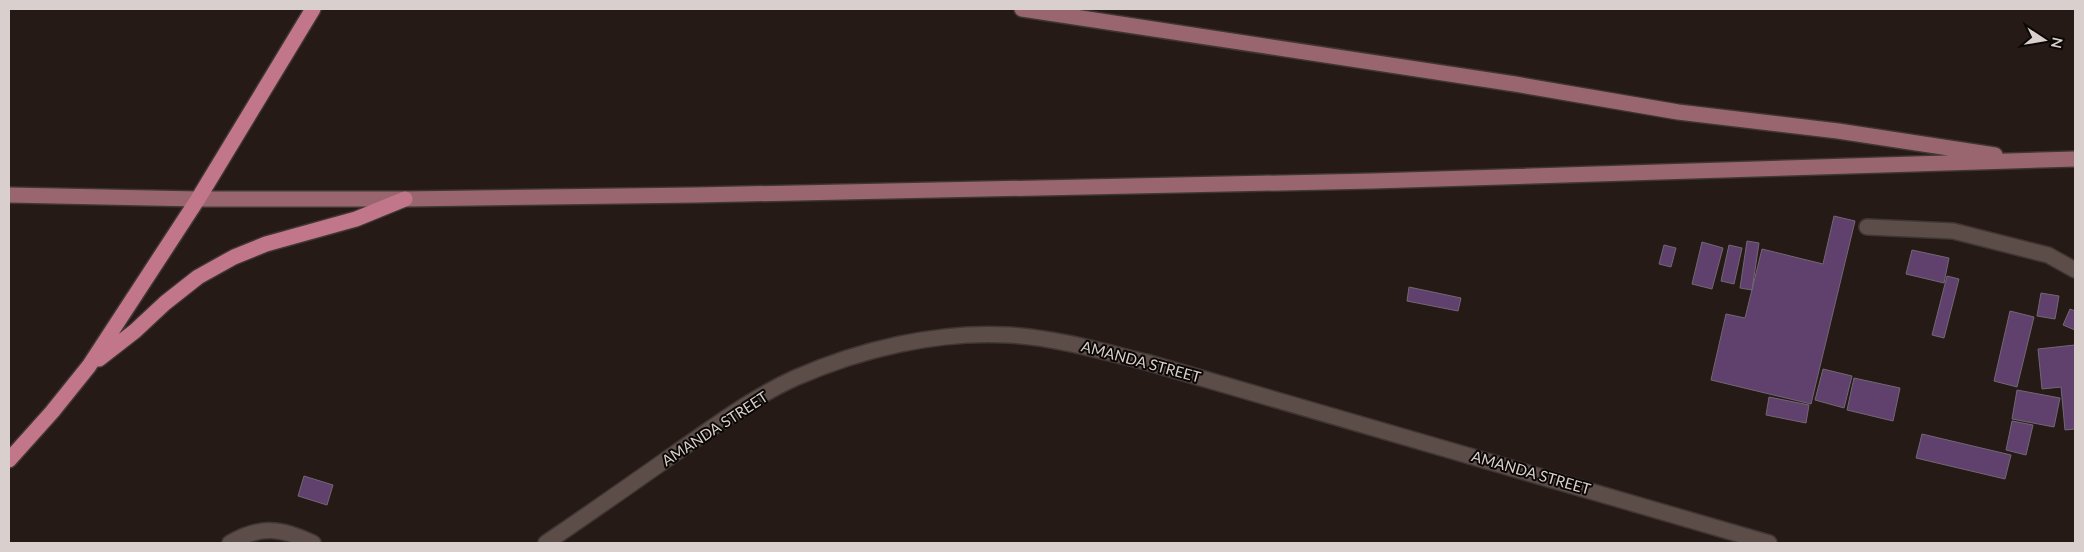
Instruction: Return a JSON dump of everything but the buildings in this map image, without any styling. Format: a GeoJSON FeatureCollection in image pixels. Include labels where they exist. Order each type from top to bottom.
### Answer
{"type":"FeatureCollection","features":[{"type":"Feature","properties":{"kind":"highway"},"geometry":{"type":"LineString","coordinates":[[9,460],[52,412],[89,366],[198,199],[313,9]]}},
{"type":"Feature","properties":{"kind":"highway"},"geometry":{"type":"LineString","coordinates":[[89,366],[135,331],[165,303],[198,277],[234,257],[266,244],[356,220],[405,199]]}},
{"type":"Feature","properties":{"kind":"main road"},"geometry":{"type":"LineString","coordinates":[[1022,9],[1515,84],[1678,112],[1838,131],[2029,160]]}},
{"type":"Feature","properties":{"kind":"main road"},"geometry":{"type":"LineString","coordinates":[[9,196],[198,199],[405,199],[696,195],[1363,181],[2075,159]]}},
{"type":"Feature","properties":{"kind":"street"},"geometry":{"type":"LineString","coordinates":[[1867,227],[1953,231],[2048,255],[2075,270]]}},
{"type":"Feature","properties":{"kind":"street","name":"AMANDA STREET"},"geometry":{"type":"LineString","coordinates":[[546,543],[737,410],[794,379],[844,360],[900,344],[964,336],[1009,335],[1069,343],[1146,362],[1769,543]]}},
{"type":"Feature","properties":{"kind":"street"},"geometry":{"type":"LineString","coordinates":[[230,543],[266,529],[295,534],[314,543]]}}]}
